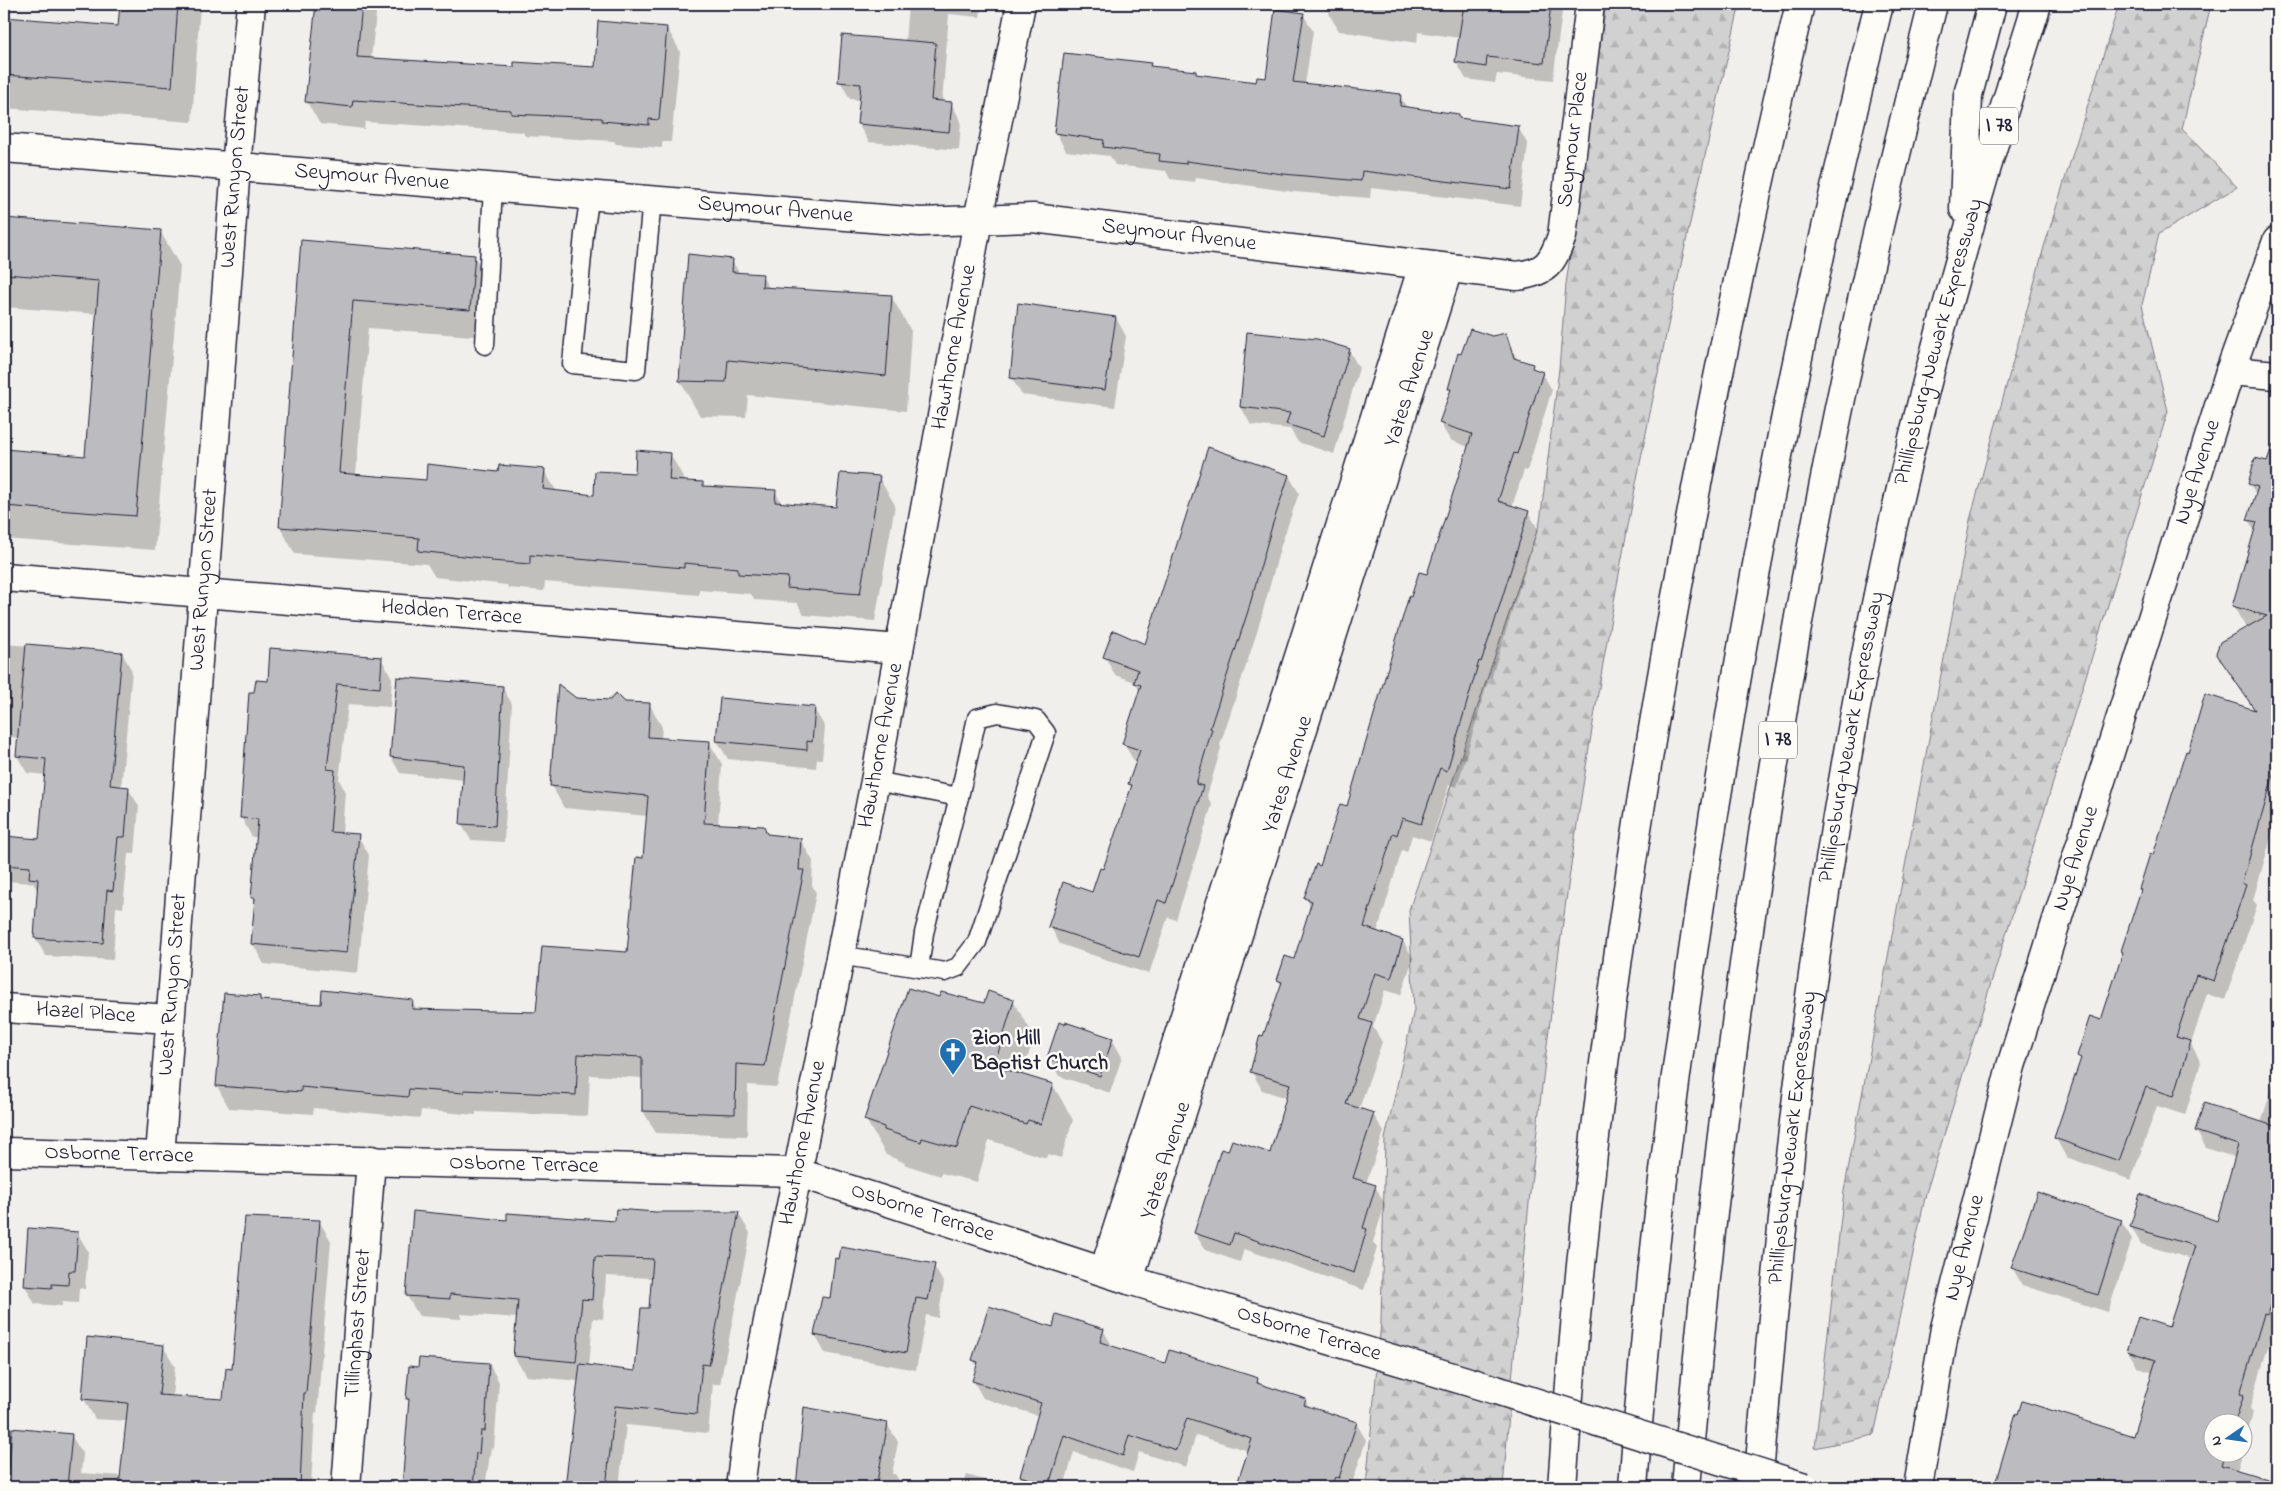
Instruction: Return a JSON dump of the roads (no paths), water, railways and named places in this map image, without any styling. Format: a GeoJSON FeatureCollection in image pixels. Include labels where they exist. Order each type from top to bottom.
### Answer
{"type":"FeatureCollection","features":[{"type":"Feature","properties":{"kind":"main road","name":"West Runyon Street"},"geometry":{"type":"LineString","coordinates":[[160,1156],[236,167],[251,4]]}},
{"type":"Feature","properties":{"kind":"main road","name":"Hawthorne Avenue"},"geometry":{"type":"LineString","coordinates":[[740,1487],[750,1412],[900,649],[978,220],[1021,4]]}},
{"type":"Feature","properties":{"kind":"main road","name":"Seymour Place"},"geometry":{"type":"LineString","coordinates":[[1543,270],[1554,256],[1562,236],[1590,4]]}},
{"type":"Feature","properties":{"kind":"main road"},"geometry":{"type":"LineString","coordinates":[[1562,1487],[1573,1356],[1597,1123],[1626,898],[1645,773],[1732,308],[1800,4]]}},
{"type":"Feature","properties":{"kind":"main road","name":"I 78"},"geometry":{"type":"LineString","coordinates":[[1632,1487],[1672,1104],[1687,986],[1742,634],[1809,295],[1837,171],[1879,4]]}},
{"type":"Feature","properties":{"kind":"main road","name":"I 78"},"geometry":{"type":"LineString","coordinates":[[1686,1487],[1696,1368],[1722,1130],[1772,776],[1813,542],[1860,307],[1933,4]]}},
{"type":"Feature","properties":{"kind":"main road"},"geometry":{"type":"LineString","coordinates":[[1962,248],[1968,95],[1992,4]]}},
{"type":"Feature","properties":{"kind":"main road","name":"Phillipsburg-Newark Expressway"},"geometry":{"type":"LineString","coordinates":[[1758,1487],[1791,1150],[1840,803],[1885,560],[1942,322],[1962,248],[2037,4]]}},
{"type":"Feature","properties":{"kind":"main road","name":"Seymour Avenue"},"geometry":{"type":"LineString","coordinates":[[4,148],[920,222],[1032,218],[1517,276],[1543,270]]}},
{"type":"Feature","properties":{"kind":"main road","name":"Nye Avenue"},"geometry":{"type":"LineString","coordinates":[[1918,1487],[1945,1328],[2011,1066],[2230,371],[2277,241]]}},
{"type":"Feature","properties":{"kind":"main road","name":"Yates Avenue"},"geometry":{"type":"LineString","coordinates":[[1116,1276],[1435,267]]}},
{"type":"Feature","properties":{"kind":"main road"},"geometry":{"type":"LineString","coordinates":[[2230,371],[2277,376]]}},
{"type":"Feature","properties":{"kind":"main road","name":"Hedden Terrace"},"geometry":{"type":"LineString","coordinates":[[4,577],[900,649]]}},
{"type":"Feature","properties":{"kind":"main road","name":"Hazel Place"},"geometry":{"type":"LineString","coordinates":[[4,1008],[170,1019]]}},
{"type":"Feature","properties":{"kind":"main road","name":"Osborne Terrace"},"geometry":{"type":"LineString","coordinates":[[4,1152],[796,1172],[1116,1276],[1496,1390],[1805,1487]]}},
{"type":"Feature","properties":{"kind":"main road","name":"Tillinghast Street"},"geometry":{"type":"LineString","coordinates":[[346,1487],[372,1160]]}},
{"type":"Feature","properties":{"kind":"lane"},"geometry":{"type":"LineString","coordinates":[[484,345],[493,186]]}},
{"type":"Feature","properties":{"kind":"lane"},"geometry":{"type":"LineString","coordinates":[[590,195],[584,234],[572,364],[636,370],[652,199]]}},
{"type":"Feature","properties":{"kind":"lane"},"geometry":{"type":"LineString","coordinates":[[839,955],[919,968],[945,972],[958,967],[977,942],[1046,733],[1036,720],[997,713],[977,718],[924,934],[919,968]]}},
{"type":"Feature","properties":{"kind":"lane"},"geometry":{"type":"LineString","coordinates":[[874,780],[959,797]]}},
{"type":"Feature","properties":{"kind":"place","name":"Zion Hill Baptist Church"},"geometry":{"type":"Point","coordinates":[953,1076]}}]}
